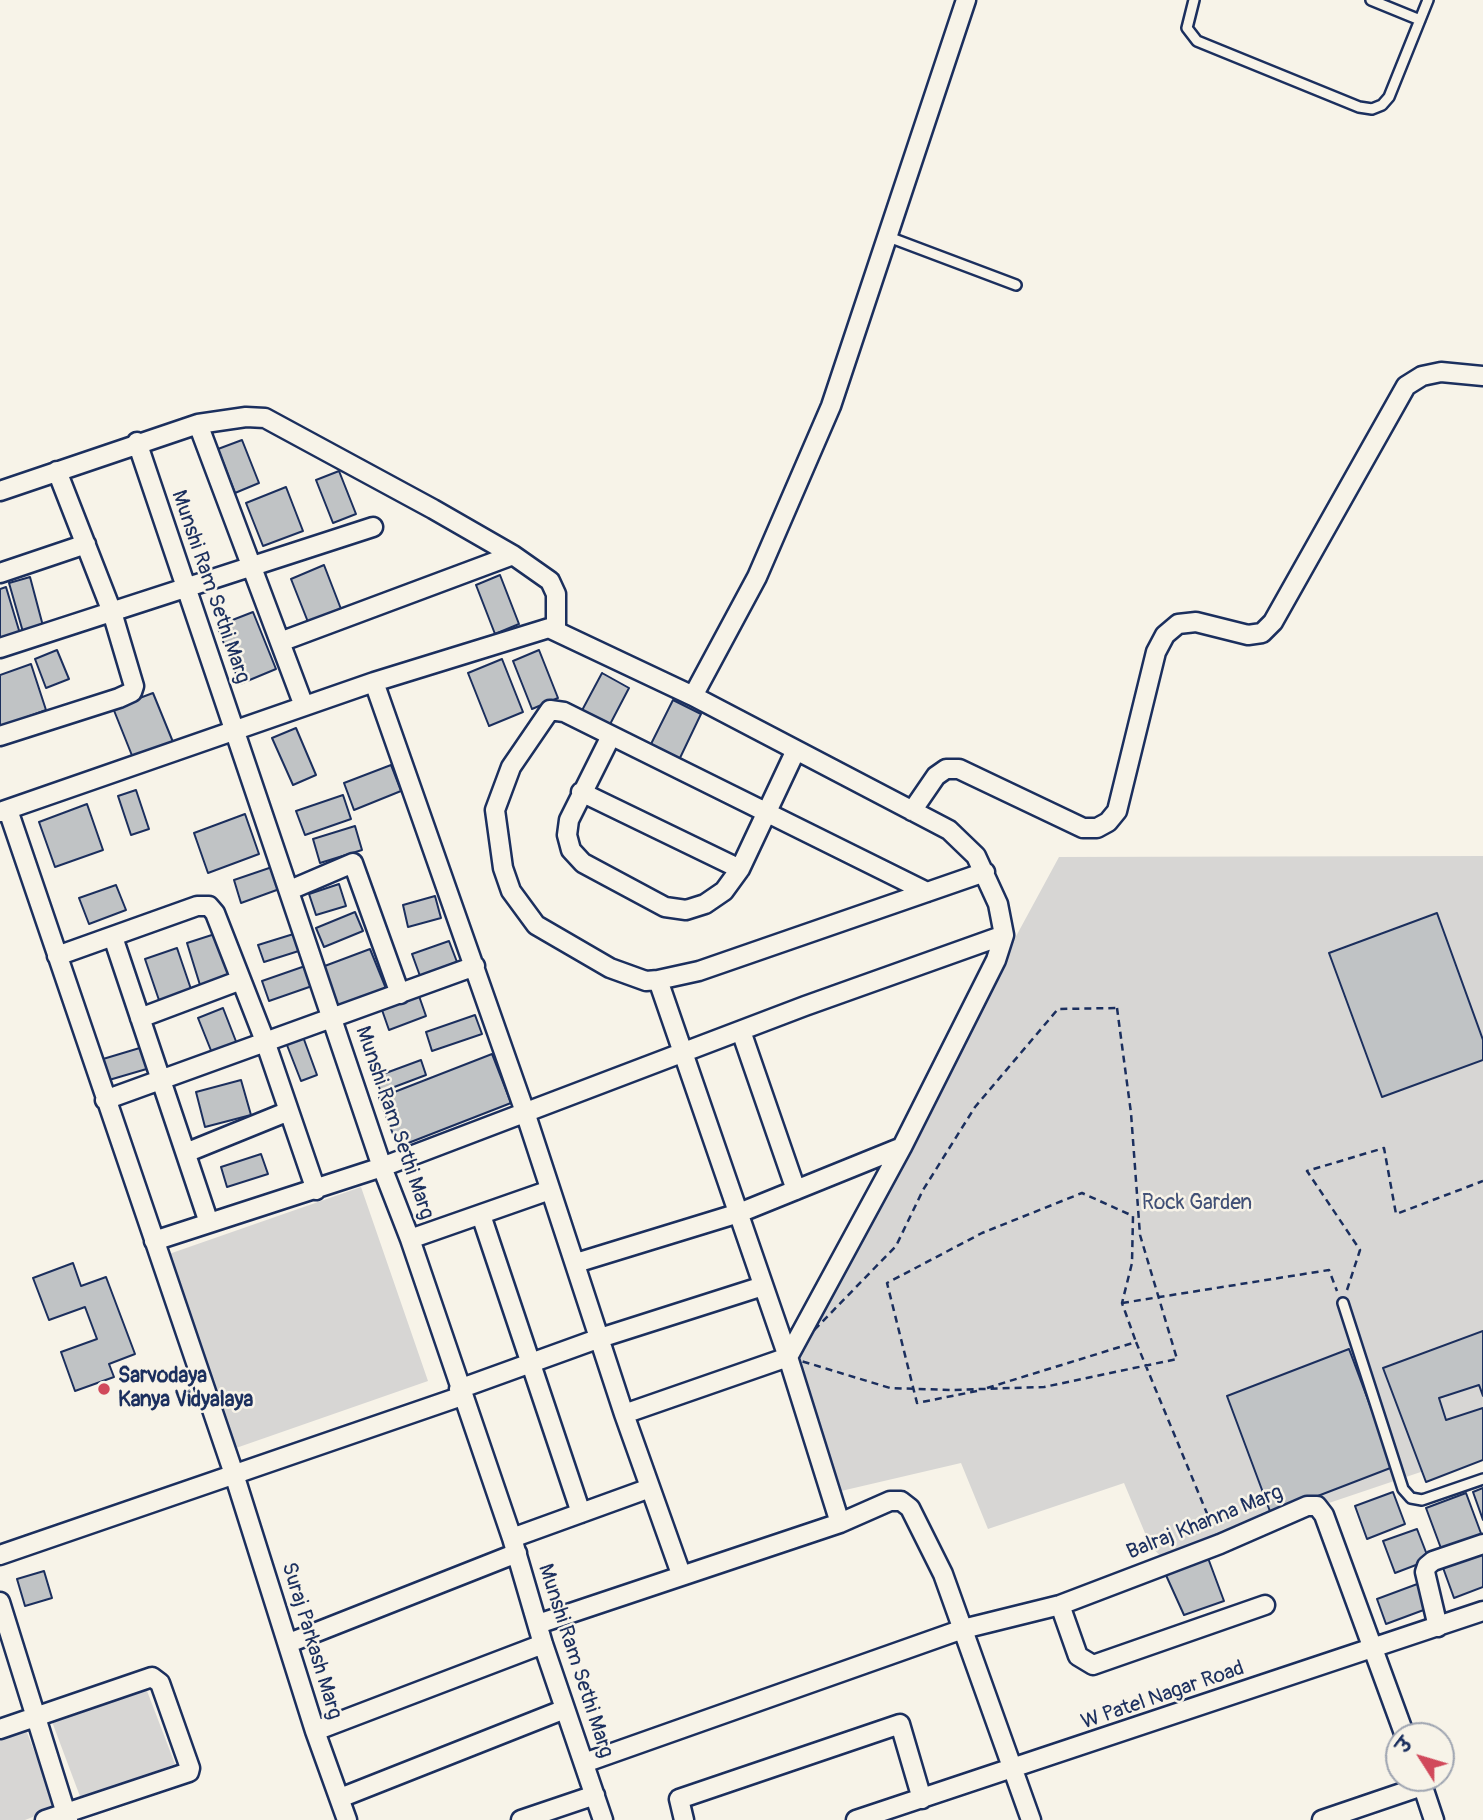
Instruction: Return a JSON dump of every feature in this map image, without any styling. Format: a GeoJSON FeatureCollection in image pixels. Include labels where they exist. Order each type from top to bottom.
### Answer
{"type":"FeatureCollection","features":[{"type":"Feature","properties":{"kind":"street"},"geometry":{"type":"LineString","coordinates":[[693,696],[757,577],[831,407],[966,0]]}},
{"type":"Feature","properties":{"kind":"street"},"geometry":{"type":"LineString","coordinates":[[912,811],[936,776],[946,769],[959,769],[1083,828],[1097,828],[1108,822],[1117,811],[1156,652],[1165,635],[1178,624],[1196,622],[1248,635],[1262,633],[1273,622],[1406,386],[1422,376],[1441,372],[1483,376]]}},
{"type":"Feature","properties":{"kind":"street"},"geometry":{"type":"LineString","coordinates":[[0,491],[137,442],[198,424],[246,417],[272,421],[513,555],[554,587],[556,629]]}},
{"type":"Feature","properties":{"kind":"street"},"geometry":{"type":"LineString","coordinates":[[198,424],[304,706]]}},
{"type":"Feature","properties":{"kind":"street","name":"Munshi Ram Sethi Marg"},"geometry":{"type":"LineString","coordinates":[[137,442],[334,1018],[382,1167],[410,1239],[514,1546],[543,1644],[603,1820]]}},
{"type":"Feature","properties":{"kind":"street"},"geometry":{"type":"LineString","coordinates":[[0,736],[132,692],[134,679],[112,612],[57,471]]}},
{"type":"Feature","properties":{"kind":"street"},"geometry":{"type":"LineString","coordinates":[[0,648],[373,527]]}},
{"type":"Feature","properties":{"kind":"street"},"geometry":{"type":"LineString","coordinates":[[0,573],[86,544]]}},
{"type":"Feature","properties":{"kind":"street"},"geometry":{"type":"LineString","coordinates":[[280,642],[513,555]]}},
{"type":"Feature","properties":{"kind":"street"},"geometry":{"type":"LineString","coordinates":[[4,811],[374,682],[536,630],[556,629],[693,696],[956,836],[976,856],[998,904],[1004,935],[996,960],[902,1147],[788,1357],[624,1414]]}},
{"type":"Feature","properties":{"kind":"street"},"geometry":{"type":"LineString","coordinates":[[374,682],[475,966],[576,1263],[624,1414],[681,1574]]}},
{"type":"Feature","properties":{"kind":"street"},"geometry":{"type":"LineString","coordinates":[[927,892],[768,811],[555,709],[545,714],[512,767],[497,801],[495,824],[503,868],[511,891],[536,925],[610,968],[646,981],[699,971],[985,872]]}},
{"type":"Feature","properties":{"kind":"street"},"geometry":{"type":"LineString","coordinates":[[611,736],[581,792],[567,835],[571,850],[583,863],[665,907],[686,910],[705,904],[724,891],[740,869],[796,750]]}},
{"type":"Feature","properties":{"kind":"street"},"geometry":{"type":"LineString","coordinates":[[581,792],[740,869]]}},
{"type":"Feature","properties":{"kind":"street","name":"Suraj Parkash Marg"},"geometry":{"type":"LineString","coordinates":[[4,811],[57,956],[234,1474],[315,1731],[347,1820]]}},
{"type":"Feature","properties":{"kind":"street"},"geometry":{"type":"LineString","coordinates":[[289,890],[353,863],[400,994]]}},
{"type":"Feature","properties":{"kind":"street"},"geometry":{"type":"LineString","coordinates":[[57,956],[197,906],[209,906],[215,913],[265,1041],[316,1190]]}},
{"type":"Feature","properties":{"kind":"street"},"geometry":{"type":"LineString","coordinates":[[154,1241],[382,1167],[1004,935]]}},
{"type":"Feature","properties":{"kind":"street"},"geometry":{"type":"LineString","coordinates":[[113,937],[188,1152],[209,1223]]}},
{"type":"Feature","properties":{"kind":"street"},"geometry":{"type":"LineString","coordinates":[[105,1100],[475,966]]}},
{"type":"Feature","properties":{"kind":"street"},"geometry":{"type":"LineString","coordinates":[[658,979],[681,1054],[788,1357],[839,1522]]}},
{"type":"Feature","properties":{"kind":"street"},"geometry":{"type":"LineString","coordinates":[[141,1018],[242,980]]}},
{"type":"Feature","properties":{"kind":"street"},"geometry":{"type":"LineString","coordinates":[[741,1031],[796,1190]]}},
{"type":"Feature","properties":{"kind":"street"},"geometry":{"type":"LineString","coordinates":[[188,1152],[289,1111]]}},
{"type":"Feature","properties":{"kind":"street"},"geometry":{"type":"LineString","coordinates":[[576,1263],[739,1213],[902,1147]]}},
{"type":"Feature","properties":{"kind":"street"},"geometry":{"type":"LineString","coordinates":[[410,1239],[550,1190]]}},
{"type":"Feature","properties":{"kind":"street"},"geometry":{"type":"LineString","coordinates":[[481,1214],[582,1513]]}},
{"type":"Feature","properties":{"kind":"street"},"geometry":{"type":"LineString","coordinates":[[0,1555],[460,1393],[530,1363],[600,1338],[763,1286]]}},
{"type":"Feature","properties":{"kind":"street"},"geometry":{"type":"LineString","coordinates":[[289,1643],[514,1546],[582,1513],[650,1488]]}},
{"type":"Feature","properties":{"kind":"street"},"geometry":{"type":"LineString","coordinates":[[538,1624],[839,1522],[890,1501],[901,1502],[910,1508],[943,1574],[1031,1820]]}},
{"type":"Feature","properties":{"kind":"street","name":"Balraj Khanna Marg"},"geometry":{"type":"LineString","coordinates":[[584,1763],[963,1629],[1060,1605],[1220,1544],[1307,1506],[1317,1506],[1324,1515],[1374,1649]]}},
{"type":"Feature","properties":{"kind":"street"},"geometry":{"type":"LineString","coordinates":[[1438,1627],[1425,1572],[1427,1566],[1433,1561],[1483,1544]]}},
{"type":"Feature","properties":{"kind":"street"},"geometry":{"type":"LineString","coordinates":[[0,1602],[67,1816]]}},
{"type":"Feature","properties":{"kind":"street"},"geometry":{"type":"LineString","coordinates":[[1060,1605],[1078,1656],[1093,1665],[1265,1605]]}},
{"type":"Feature","properties":{"kind":"street","name":"W Patel Nagar Road"},"geometry":{"type":"LineString","coordinates":[[856,1820],[1483,1611]]}},
{"type":"Feature","properties":{"kind":"street"},"geometry":{"type":"LineString","coordinates":[[315,1731],[543,1644]]}},
{"type":"Feature","properties":{"kind":"street"},"geometry":{"type":"LineString","coordinates":[[1374,1649],[1400,1722]]}},
{"type":"Feature","properties":{"kind":"street"},"geometry":{"type":"LineString","coordinates":[[0,1730],[152,1677],[157,1678],[190,1768],[184,1775],[67,1816],[45,1820]]}},
{"type":"Feature","properties":{"kind":"street"},"geometry":{"type":"LineString","coordinates":[[340,1798],[565,1709]]}},
{"type":"Feature","properties":{"kind":"street"},"geometry":{"type":"LineString","coordinates":[[684,1820],[679,1799],[900,1724],[922,1799]]}},
{"type":"Feature","properties":{"kind":"street"},"geometry":{"type":"LineString","coordinates":[[1322,1820],[1395,1792]]}},
{"type":"Feature","properties":{"kind":"street"},"geometry":{"type":"LineString","coordinates":[[1424,1792],[1434,1820]]}},
{"type":"Feature","properties":{"kind":"street"},"geometry":{"type":"LineString","coordinates":[[522,1820],[595,1795]]}},
{"type":"Feature","properties":{"kind":"lane"},"geometry":{"type":"LineString","coordinates":[[1194,0],[1186,28],[1197,41],[1359,107],[1372,109],[1382,105],[1389,97],[1427,0]]}},
{"type":"Feature","properties":{"kind":"lane"},"geometry":{"type":"LineString","coordinates":[[1371,0],[1420,20]]}},
{"type":"Feature","properties":{"kind":"lane"},"geometry":{"type":"LineString","coordinates":[[886,236],[1016,285]]}},
{"type":"Feature","properties":{"kind":"lane"},"geometry":{"type":"LineString","coordinates":[[1343,1303],[1404,1489],[1411,1498],[1422,1500],[1483,1479]]}},
{"type":"Feature","properties":{"kind":"path"},"geometry":{"type":"LineString","coordinates":[[1117,1008],[1131,1113],[1140,1235],[1177,1359],[1044,1387],[951,1390],[890,1388],[788,1357],[896,1246],[923,1190],[975,1107],[1058,1009],[1117,1008]]}},
{"type":"Feature","properties":{"kind":"path"},"geometry":{"type":"LineString","coordinates":[[1343,1303],[1360,1250],[1307,1171],[1384,1148],[1396,1214],[1483,1181]]}},
{"type":"Feature","properties":{"kind":"path"},"geometry":{"type":"LineString","coordinates":[[1136,1342],[979,1390],[917,1402],[887,1283],[982,1233],[1082,1193],[1133,1216],[1132,1263],[1122,1303],[1220,1544]]}},
{"type":"Feature","properties":{"kind":"path"},"geometry":{"type":"LineString","coordinates":[[1122,1303],[1329,1270],[1343,1303]]}},
{"type":"Feature","properties":{"kind":"green space","name":"Rock Garden"},"geometry":{"type":"Polygon","coordinates":[[[1483,856],[1483,1451],[1163,1559],[1150,1545],[1124,1483],[988,1529],[961,1463],[824,1495],[788,1357],[1059,857],[1483,856]]]}},
{"type":"Feature","properties":{"kind":"green space"},"geometry":{"type":"Polygon","coordinates":[[[361,1187],[428,1381],[236,1448],[169,1254],[361,1187]]]}},
{"type":"Feature","properties":{"kind":"green space"},"geometry":{"type":"Polygon","coordinates":[[[144,1683],[175,1764],[81,1799],[51,1719],[144,1683]]]}},
{"type":"Feature","properties":{"kind":"green space"},"geometry":{"type":"Polygon","coordinates":[[[23,1722],[56,1808],[25,1820],[0,1820],[0,1731],[23,1722]]]}},
{"type":"Feature","properties":{"kind":"building"},"geometry":{"type":"Polygon","coordinates":[[[242,440],[259,483],[235,493],[218,449],[242,440]]]}},
{"type":"Feature","properties":{"kind":"building"},"geometry":{"type":"Polygon","coordinates":[[[339,471],[356,514],[333,523],[316,480],[339,471]]]}},
{"type":"Feature","properties":{"kind":"building"},"geometry":{"type":"Polygon","coordinates":[[[286,487],[303,531],[263,546],[246,503],[286,487]]]}},
{"type":"Feature","properties":{"kind":"building"},"geometry":{"type":"Polygon","coordinates":[[[324,565],[341,609],[308,622],[291,579],[324,565]]]}},
{"type":"Feature","properties":{"kind":"building"},"geometry":{"type":"Polygon","coordinates":[[[500,575],[519,624],[495,634],[476,585],[500,575]]]}},
{"type":"Feature","properties":{"kind":"building"},"geometry":{"type":"Polygon","coordinates":[[[30,577],[43,626],[23,632],[9,583],[30,577]]]}},
{"type":"Feature","properties":{"kind":"building"},"geometry":{"type":"Polygon","coordinates":[[[6,587],[21,637],[0,643],[0,589],[6,587]]]}},
{"type":"Feature","properties":{"kind":"building"},"geometry":{"type":"Polygon","coordinates":[[[253,612],[276,669],[240,684],[217,626],[253,612]]]}},
{"type":"Feature","properties":{"kind":"building"},"geometry":{"type":"Polygon","coordinates":[[[57,650],[69,679],[46,688],[35,659],[57,650]]]}},
{"type":"Feature","properties":{"kind":"building"},"geometry":{"type":"Polygon","coordinates":[[[539,650],[558,698],[532,709],[513,661],[539,650]]]}},
{"type":"Feature","properties":{"kind":"building"},"geometry":{"type":"Polygon","coordinates":[[[502,659],[523,712],[489,726],[468,673],[502,659]]]}},
{"type":"Feature","properties":{"kind":"building"},"geometry":{"type":"Polygon","coordinates":[[[31,664],[46,710],[0,727],[0,675],[31,664]]]}},
{"type":"Feature","properties":{"kind":"building"},"geometry":{"type":"Polygon","coordinates":[[[602,673],[629,688],[607,730],[579,716],[602,673]]]}},
{"type":"Feature","properties":{"kind":"building"},"geometry":{"type":"Polygon","coordinates":[[[153,693],[173,742],[133,758],[113,708],[153,693]]]}},
{"type":"Feature","properties":{"kind":"building"},"geometry":{"type":"Polygon","coordinates":[[[673,700],[701,714],[679,760],[650,746],[673,700]]]}},
{"type":"Feature","properties":{"kind":"building"},"geometry":{"type":"Polygon","coordinates":[[[296,728],[316,775],[293,785],[272,738],[296,728]]]}},
{"type":"Feature","properties":{"kind":"building"},"geometry":{"type":"Polygon","coordinates":[[[391,765],[401,791],[354,810],[344,783],[391,765]]]}},
{"type":"Feature","properties":{"kind":"building"},"geometry":{"type":"Polygon","coordinates":[[[136,790],[149,829],[131,835],[118,796],[136,790]]]}},
{"type":"Feature","properties":{"kind":"building"},"geometry":{"type":"Polygon","coordinates":[[[343,795],[351,819],[305,835],[296,811],[343,795]]]}},
{"type":"Feature","properties":{"kind":"building"},"geometry":{"type":"Polygon","coordinates":[[[87,804],[103,850],[55,867],[39,822],[87,804]]]}},
{"type":"Feature","properties":{"kind":"building"},"geometry":{"type":"Polygon","coordinates":[[[245,814],[259,854],[208,873],[194,833],[245,814]]]}},
{"type":"Feature","properties":{"kind":"building"},"geometry":{"type":"Polygon","coordinates":[[[355,826],[362,850],[320,863],[313,839],[355,826]]]}},
{"type":"Feature","properties":{"kind":"building"},"geometry":{"type":"Polygon","coordinates":[[[278,865],[285,887],[241,903],[234,880],[278,865]]]}},
{"type":"Feature","properties":{"kind":"building"},"geometry":{"type":"Polygon","coordinates":[[[339,884],[346,906],[316,915],[309,894],[339,884]]]}},
{"type":"Feature","properties":{"kind":"building"},"geometry":{"type":"Polygon","coordinates":[[[116,885],[126,910],[89,924],[79,898],[116,885]]]}},
{"type":"Feature","properties":{"kind":"building"},"geometry":{"type":"Polygon","coordinates":[[[435,896],[441,918],[408,927],[403,905],[435,896]]]}},
{"type":"Feature","properties":{"kind":"building"},"geometry":{"type":"Polygon","coordinates":[[[355,912],[363,931],[324,947],[316,928],[355,912]]]}},
{"type":"Feature","properties":{"kind":"building"},"geometry":{"type":"Polygon","coordinates":[[[1437,913],[1483,1040],[1483,1060],[1382,1097],[1329,953],[1437,913]]]}},
{"type":"Feature","properties":{"kind":"building"},"geometry":{"type":"Polygon","coordinates":[[[300,932],[305,949],[264,962],[258,945],[300,932]]]}},
{"type":"Feature","properties":{"kind":"building"},"geometry":{"type":"Polygon","coordinates":[[[218,933],[232,975],[200,985],[187,943],[218,933]]]}},
{"type":"Feature","properties":{"kind":"building"},"geometry":{"type":"Polygon","coordinates":[[[449,941],[457,962],[420,976],[412,954],[449,941]]]}},
{"type":"Feature","properties":{"kind":"building"},"geometry":{"type":"Polygon","coordinates":[[[177,948],[193,995],[161,1006],[145,959],[177,948]]]}},
{"type":"Feature","properties":{"kind":"building"},"geometry":{"type":"Polygon","coordinates":[[[370,949],[387,991],[338,1010],[322,967],[370,949]]]}},
{"type":"Feature","properties":{"kind":"building"},"geometry":{"type":"Polygon","coordinates":[[[308,965],[315,985],[269,1001],[262,981],[308,965]]]}},
{"type":"Feature","properties":{"kind":"building"},"geometry":{"type":"Polygon","coordinates":[[[419,996],[426,1016],[389,1030],[382,1010],[419,996]]]}},
{"type":"Feature","properties":{"kind":"building"},"geometry":{"type":"Polygon","coordinates":[[[223,1008],[237,1044],[212,1053],[198,1018],[223,1008]]]}},
{"type":"Feature","properties":{"kind":"building"},"geometry":{"type":"Polygon","coordinates":[[[475,1015],[482,1034],[432,1051],[426,1032],[475,1015]]]}},
{"type":"Feature","properties":{"kind":"building"},"geometry":{"type":"Polygon","coordinates":[[[302,1034],[317,1075],[301,1081],[285,1040],[302,1034]]]}},
{"type":"Feature","properties":{"kind":"building"},"geometry":{"type":"Polygon","coordinates":[[[143,1047],[150,1068],[109,1080],[103,1059],[143,1047]]]}},
{"type":"Feature","properties":{"kind":"building"},"geometry":{"type":"Polygon","coordinates":[[[492,1054],[511,1103],[398,1147],[379,1098],[492,1054]]]}},
{"type":"Feature","properties":{"kind":"building"},"geometry":{"type":"Polygon","coordinates":[[[421,1060],[426,1075],[381,1092],[375,1077],[421,1060]]]}},
{"type":"Feature","properties":{"kind":"building"},"geometry":{"type":"Polygon","coordinates":[[[241,1080],[251,1115],[205,1127],[196,1092],[241,1080]]]}},
{"type":"Feature","properties":{"kind":"building"},"geometry":{"type":"Polygon","coordinates":[[[261,1154],[268,1174],[227,1187],[221,1167],[261,1154]]]}},
{"type":"Feature","properties":{"kind":"building"},"geometry":{"type":"Polygon","coordinates":[[[73,1263],[81,1286],[106,1277],[135,1354],[109,1364],[114,1377],[75,1391],[61,1352],[97,1339],[85,1307],[49,1320],[33,1278],[73,1263]]]}},
{"type":"Feature","properties":{"kind":"building"},"geometry":{"type":"Polygon","coordinates":[[[1483,1331],[1483,1396],[1479,1385],[1439,1398],[1446,1420],[1483,1408],[1483,1460],[1426,1482],[1383,1368],[1483,1331]]]}},
{"type":"Feature","properties":{"kind":"building"},"geometry":{"type":"Polygon","coordinates":[[[1349,1349],[1393,1467],[1271,1514],[1227,1396],[1349,1349]]]}},
{"type":"Feature","properties":{"kind":"building"},"geometry":{"type":"Polygon","coordinates":[[[1483,1488],[1483,1520],[1473,1492],[1483,1488]]]}},
{"type":"Feature","properties":{"kind":"building"},"geometry":{"type":"Polygon","coordinates":[[[1393,1492],[1405,1524],[1367,1539],[1355,1506],[1393,1492]]]}},
{"type":"Feature","properties":{"kind":"building"},"geometry":{"type":"Polygon","coordinates":[[[1466,1493],[1482,1536],[1442,1551],[1426,1508],[1466,1493]]]}},
{"type":"Feature","properties":{"kind":"building"},"geometry":{"type":"Polygon","coordinates":[[[1417,1529],[1429,1560],[1395,1573],[1383,1541],[1417,1529]]]}},
{"type":"Feature","properties":{"kind":"building"},"geometry":{"type":"Polygon","coordinates":[[[1483,1549],[1483,1587],[1454,1598],[1442,1565],[1483,1549]]]}},
{"type":"Feature","properties":{"kind":"building"},"geometry":{"type":"Polygon","coordinates":[[[1208,1558],[1224,1601],[1184,1615],[1165,1573],[1208,1558]]]}},
{"type":"Feature","properties":{"kind":"building"},"geometry":{"type":"Polygon","coordinates":[[[44,1571],[52,1598],[25,1606],[17,1579],[44,1571]]]}},
{"type":"Feature","properties":{"kind":"building"},"geometry":{"type":"Polygon","coordinates":[[[1420,1583],[1429,1608],[1386,1624],[1377,1599],[1420,1583]]]}},
{"type":"Feature","properties":{"kind":"place","name":"Sarvodaya Kanya Vidyalaya"},"geometry":{"type":"Point","coordinates":[104,1389]}}]}
